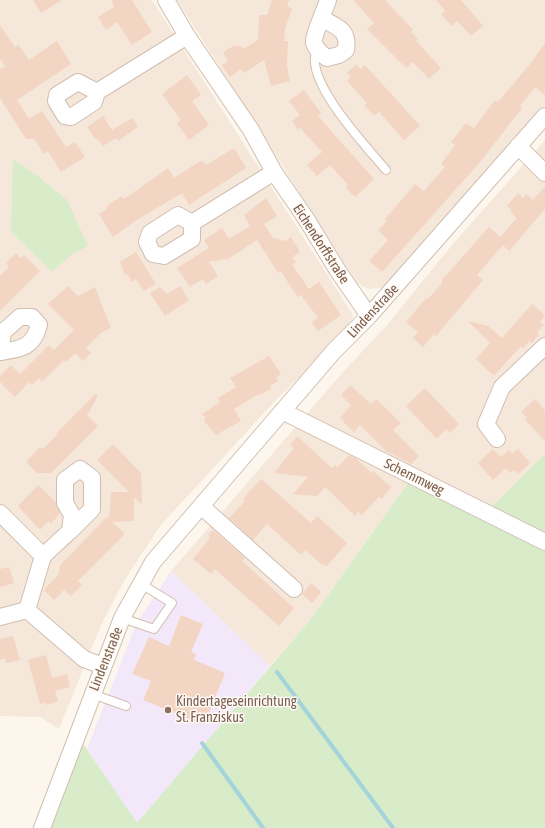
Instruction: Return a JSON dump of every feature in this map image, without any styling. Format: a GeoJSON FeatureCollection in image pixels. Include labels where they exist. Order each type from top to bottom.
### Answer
{"type":"FeatureCollection","features":[{"type":"Feature","properties":{"kind":"street","name":"Eichendorffstraße"},"geometry":{"type":"LineString","coordinates":[[166,0],[186,36],[251,130],[274,172],[305,217],[338,271],[370,316]]}},
{"type":"Feature","properties":{"kind":"street"},"geometry":{"type":"LineString","coordinates":[[322,19],[345,33],[347,41],[346,50],[339,55],[326,58],[317,50],[314,43],[315,35],[328,0]]}},
{"type":"Feature","properties":{"kind":"street"},"geometry":{"type":"LineString","coordinates":[[97,92],[186,36]]}},
{"type":"Feature","properties":{"kind":"street","name":"Lindenstraße"},"geometry":{"type":"LineString","coordinates":[[42,828],[122,618],[153,562],[334,351],[370,316],[545,116]]}},
{"type":"Feature","properties":{"kind":"street"},"geometry":{"type":"LineString","coordinates":[[518,146],[545,173]]}},
{"type":"Feature","properties":{"kind":"street"},"geometry":{"type":"LineString","coordinates":[[192,223],[274,172]]}},
{"type":"Feature","properties":{"kind":"street"},"geometry":{"type":"LineString","coordinates":[[497,439],[486,424],[502,387],[545,346]]}},
{"type":"Feature","properties":{"kind":"street","name":"Schemmweg"},"geometry":{"type":"LineString","coordinates":[[282,411],[545,542]]}},
{"type":"Feature","properties":{"kind":"street"},"geometry":{"type":"LineString","coordinates":[[201,506],[294,590]]}},
{"type":"Feature","properties":{"kind":"street"},"geometry":{"type":"LineString","coordinates":[[0,513],[43,556]]}},
{"type":"Feature","properties":{"kind":"street"},"geometry":{"type":"LineString","coordinates":[[27,610],[43,556],[70,531]]}},
{"type":"Feature","properties":{"kind":"street"},"geometry":{"type":"LineString","coordinates":[[0,617],[27,610]]}},
{"type":"Feature","properties":{"kind":"street"},"geometry":{"type":"LineString","coordinates":[[27,610],[84,659],[103,666]]}},
{"type":"Feature","properties":{"kind":"lane"},"geometry":{"type":"LineString","coordinates":[[317,50],[313,57],[318,79],[343,118],[386,170]]}},
{"type":"Feature","properties":{"kind":"lane"},"geometry":{"type":"LineString","coordinates":[[122,618],[154,629],[172,603],[141,584]]}},
{"type":"Feature","properties":{"kind":"lane"},"geometry":{"type":"LineString","coordinates":[[92,694],[126,706]]}},
{"type":"Feature","properties":{"kind":"shaded area"},"geometry":{"type":"Polygon","coordinates":[[[0,0],[152,0],[353,315],[352,320],[330,347],[275,401],[160,526],[124,581],[101,625],[59,729],[40,717],[0,716],[0,0]]]}},
{"type":"Feature","properties":{"kind":"shaded area"},"geometry":{"type":"Polygon","coordinates":[[[177,0],[545,0],[545,105],[397,277],[381,288],[369,289],[357,283],[177,0]]]}},
{"type":"Feature","properties":{"kind":"shaded area"},"geometry":{"type":"Polygon","coordinates":[[[545,140],[545,454],[491,507],[417,470],[310,620],[270,666],[171,571],[343,372],[387,325],[452,245],[545,140]]]}},
{"type":"Feature","properties":{"kind":"shaded area","name":"Kindertageseinrichtung St. Franziskus"},"geometry":{"type":"Polygon","coordinates":[[[171,571],[270,666],[137,824],[87,749],[136,624],[171,571]]]}},
{"type":"Feature","properties":{"kind":"green space"},"geometry":{"type":"Polygon","coordinates":[[[13,159],[39,177],[67,200],[88,246],[70,256],[52,272],[11,232],[13,159]]]}},
{"type":"Feature","properties":{"kind":"green space"},"geometry":{"type":"Polygon","coordinates":[[[545,454],[545,534],[491,507],[545,454]]]}},
{"type":"Feature","properties":{"kind":"green space"},"geometry":{"type":"Polygon","coordinates":[[[408,483],[545,551],[545,828],[51,828],[82,742],[137,823],[310,620],[408,483]]]}},
{"type":"Feature","properties":{"kind":"building"},"geometry":{"type":"Polygon","coordinates":[[[33,0],[62,0],[41,13],[33,0]]]}},
{"type":"Feature","properties":{"kind":"building"},"geometry":{"type":"Polygon","coordinates":[[[112,0],[132,0],[152,32],[132,45],[117,22],[106,30],[98,17],[114,7],[112,0]]]}},
{"type":"Feature","properties":{"kind":"building"},"geometry":{"type":"Polygon","coordinates":[[[272,0],[289,0],[287,6],[292,8],[285,29],[284,41],[288,41],[287,67],[290,81],[271,86],[264,60],[244,73],[241,69],[230,77],[222,65],[228,61],[223,52],[235,45],[236,47],[240,45],[243,49],[258,40],[259,15],[267,15],[272,0]]]}},
{"type":"Feature","properties":{"kind":"building"},"geometry":{"type":"Polygon","coordinates":[[[353,0],[385,0],[413,30],[411,32],[418,39],[416,41],[441,68],[429,79],[413,62],[406,68],[367,29],[374,23],[353,0]]]}},
{"type":"Feature","properties":{"kind":"building"},"geometry":{"type":"Polygon","coordinates":[[[436,0],[461,0],[483,26],[471,36],[457,21],[452,26],[441,14],[445,11],[436,0]]]}},
{"type":"Feature","properties":{"kind":"building"},"geometry":{"type":"Polygon","coordinates":[[[0,25],[15,47],[19,45],[29,60],[57,41],[71,64],[17,100],[29,119],[42,111],[66,147],[75,142],[85,157],[61,172],[48,151],[44,154],[34,139],[26,139],[0,98],[0,69],[5,66],[0,59],[0,25]]]}},
{"type":"Feature","properties":{"kind":"building"},"geometry":{"type":"Polygon","coordinates":[[[545,43],[545,95],[535,87],[520,106],[522,108],[481,161],[382,272],[369,261],[388,240],[378,230],[387,221],[385,219],[415,184],[424,191],[445,167],[441,164],[455,145],[451,142],[466,123],[474,128],[495,100],[498,102],[530,64],[545,43]]]}},
{"type":"Feature","properties":{"kind":"building"},"geometry":{"type":"Polygon","coordinates":[[[356,64],[360,69],[365,65],[420,126],[404,140],[379,112],[374,116],[364,105],[367,103],[347,81],[351,77],[347,73],[356,64]]]}},
{"type":"Feature","properties":{"kind":"building"},"geometry":{"type":"Polygon","coordinates":[[[187,75],[201,95],[192,101],[209,125],[189,140],[177,124],[181,120],[162,94],[187,75]]]}},
{"type":"Feature","properties":{"kind":"building"},"geometry":{"type":"Polygon","coordinates":[[[304,90],[321,113],[318,116],[374,179],[355,197],[346,188],[348,185],[330,165],[317,176],[307,165],[322,152],[300,128],[298,130],[292,121],[300,115],[289,101],[304,90]]]}},
{"type":"Feature","properties":{"kind":"building"},"geometry":{"type":"Polygon","coordinates":[[[103,116],[112,130],[132,118],[138,127],[118,141],[116,138],[103,146],[98,139],[96,140],[87,127],[103,116]]]}},
{"type":"Feature","properties":{"kind":"building"},"geometry":{"type":"Polygon","coordinates":[[[234,148],[246,168],[189,205],[182,193],[137,220],[113,237],[99,214],[107,209],[108,205],[122,196],[124,199],[168,168],[174,178],[200,161],[203,161],[206,165],[234,148]]]}},
{"type":"Feature","properties":{"kind":"building"},"geometry":{"type":"Polygon","coordinates":[[[545,186],[545,209],[509,251],[503,245],[477,275],[483,280],[436,336],[434,334],[423,347],[413,338],[418,332],[406,322],[426,298],[428,299],[443,282],[441,281],[489,227],[500,237],[517,218],[510,212],[512,210],[507,206],[518,193],[523,198],[526,194],[533,200],[545,186]]]}},
{"type":"Feature","properties":{"kind":"building"},"geometry":{"type":"Polygon","coordinates":[[[266,198],[277,216],[264,224],[273,238],[286,241],[291,237],[300,252],[292,257],[296,262],[292,265],[309,289],[319,282],[341,315],[318,331],[312,322],[318,318],[301,295],[298,297],[281,272],[279,273],[277,271],[257,240],[228,259],[209,262],[218,276],[206,284],[203,279],[190,287],[177,268],[209,248],[204,240],[222,228],[229,239],[250,226],[244,215],[266,198]]]}},
{"type":"Feature","properties":{"kind":"building"},"geometry":{"type":"Polygon","coordinates":[[[136,252],[156,284],[144,291],[136,279],[132,282],[128,275],[125,275],[120,262],[136,252]]]}},
{"type":"Feature","properties":{"kind":"building"},"geometry":{"type":"Polygon","coordinates":[[[16,253],[21,258],[24,255],[40,271],[0,311],[0,276],[9,267],[6,263],[16,253]]]}},
{"type":"Feature","properties":{"kind":"building"},"geometry":{"type":"Polygon","coordinates":[[[68,286],[78,296],[95,287],[111,328],[102,332],[86,348],[91,353],[83,361],[75,353],[66,362],[64,360],[42,382],[39,378],[32,385],[29,382],[15,397],[0,382],[0,376],[11,365],[20,374],[49,345],[54,350],[74,330],[48,304],[68,286]]]}},
{"type":"Feature","properties":{"kind":"building"},"geometry":{"type":"Polygon","coordinates":[[[180,286],[189,300],[165,316],[150,293],[160,287],[167,294],[180,286]]]}},
{"type":"Feature","properties":{"kind":"building"},"geometry":{"type":"Polygon","coordinates":[[[532,304],[545,315],[540,322],[544,325],[537,332],[539,334],[532,343],[529,341],[523,348],[521,346],[494,376],[476,359],[490,343],[468,321],[488,326],[502,338],[532,304]]]}},
{"type":"Feature","properties":{"kind":"building"},"geometry":{"type":"Polygon","coordinates":[[[269,356],[281,374],[276,378],[278,381],[271,385],[271,389],[257,395],[234,409],[241,421],[216,435],[204,421],[205,417],[202,414],[220,402],[218,398],[236,387],[230,378],[269,356]]]}},
{"type":"Feature","properties":{"kind":"building"},"geometry":{"type":"Polygon","coordinates":[[[350,385],[371,404],[376,399],[401,423],[393,430],[419,456],[411,464],[386,451],[360,425],[354,432],[343,422],[344,421],[340,418],[351,405],[341,395],[350,385]]]}},
{"type":"Feature","properties":{"kind":"building"},"geometry":{"type":"Polygon","coordinates":[[[425,388],[459,424],[450,433],[446,429],[437,439],[406,406],[425,388]]]}},
{"type":"Feature","properties":{"kind":"building"},"geometry":{"type":"Polygon","coordinates":[[[95,394],[98,396],[87,415],[98,426],[51,473],[37,473],[26,462],[39,448],[44,448],[95,394]]]}},
{"type":"Feature","properties":{"kind":"building"},"geometry":{"type":"Polygon","coordinates":[[[535,399],[545,410],[545,441],[525,420],[527,418],[521,412],[535,399]]]}},
{"type":"Feature","properties":{"kind":"building"},"geometry":{"type":"Polygon","coordinates":[[[297,436],[332,468],[335,465],[337,468],[349,455],[355,458],[372,473],[373,471],[391,487],[382,499],[379,497],[362,515],[358,512],[355,516],[325,487],[317,496],[293,494],[308,477],[274,473],[294,448],[290,445],[297,436]]]}},
{"type":"Feature","properties":{"kind":"building"},"geometry":{"type":"Polygon","coordinates":[[[113,444],[141,473],[142,505],[134,497],[134,521],[112,522],[125,534],[78,581],[82,585],[71,596],[64,590],[54,600],[44,590],[59,574],[60,565],[107,517],[109,518],[111,492],[129,492],[97,460],[113,444]]]}},
{"type":"Feature","properties":{"kind":"building"},"geometry":{"type":"Polygon","coordinates":[[[493,449],[501,457],[509,450],[512,454],[518,449],[530,463],[518,474],[514,470],[511,473],[506,468],[493,480],[478,463],[493,449]]]}},
{"type":"Feature","properties":{"kind":"building"},"geometry":{"type":"Polygon","coordinates":[[[261,479],[311,523],[317,516],[347,543],[327,566],[321,564],[305,550],[301,555],[267,524],[253,540],[229,518],[245,501],[243,500],[247,494],[261,479]]]}},
{"type":"Feature","properties":{"kind":"building"},"geometry":{"type":"Polygon","coordinates":[[[38,485],[56,502],[60,513],[51,524],[48,521],[40,530],[18,506],[38,485]]]}},
{"type":"Feature","properties":{"kind":"building"},"geometry":{"type":"Polygon","coordinates":[[[213,530],[245,558],[242,561],[294,608],[279,626],[215,569],[211,574],[193,559],[210,538],[208,536],[213,530]]]}},
{"type":"Feature","properties":{"kind":"building"},"geometry":{"type":"Polygon","coordinates":[[[9,567],[14,583],[0,587],[0,569],[9,567]]]}},
{"type":"Feature","properties":{"kind":"building"},"geometry":{"type":"Polygon","coordinates":[[[311,583],[321,592],[312,603],[302,594],[311,583]]]}},
{"type":"Feature","properties":{"kind":"building"},"geometry":{"type":"Polygon","coordinates":[[[181,615],[203,624],[191,652],[196,654],[194,660],[225,673],[204,725],[143,700],[151,681],[132,674],[149,637],[169,646],[181,615]]]}},
{"type":"Feature","properties":{"kind":"building"},"geometry":{"type":"Polygon","coordinates":[[[13,636],[20,660],[6,663],[5,658],[0,660],[0,639],[13,636]]]}},
{"type":"Feature","properties":{"kind":"building"},"geometry":{"type":"Polygon","coordinates":[[[46,655],[52,678],[67,674],[70,687],[55,691],[58,701],[46,705],[45,703],[40,704],[28,660],[46,655]]]}},
{"type":"Feature","properties":{"kind":"waterway"},"geometry":{"type":"LineString","coordinates":[[277,672],[393,828]]}},
{"type":"Feature","properties":{"kind":"waterway"},"geometry":{"type":"LineString","coordinates":[[202,743],[263,828]]}},
{"type":"Feature","properties":{"kind":"place","name":"Kindertageseinrichtung St. Franziskus"},"geometry":{"type":"Point","coordinates":[168,710]}}]}
